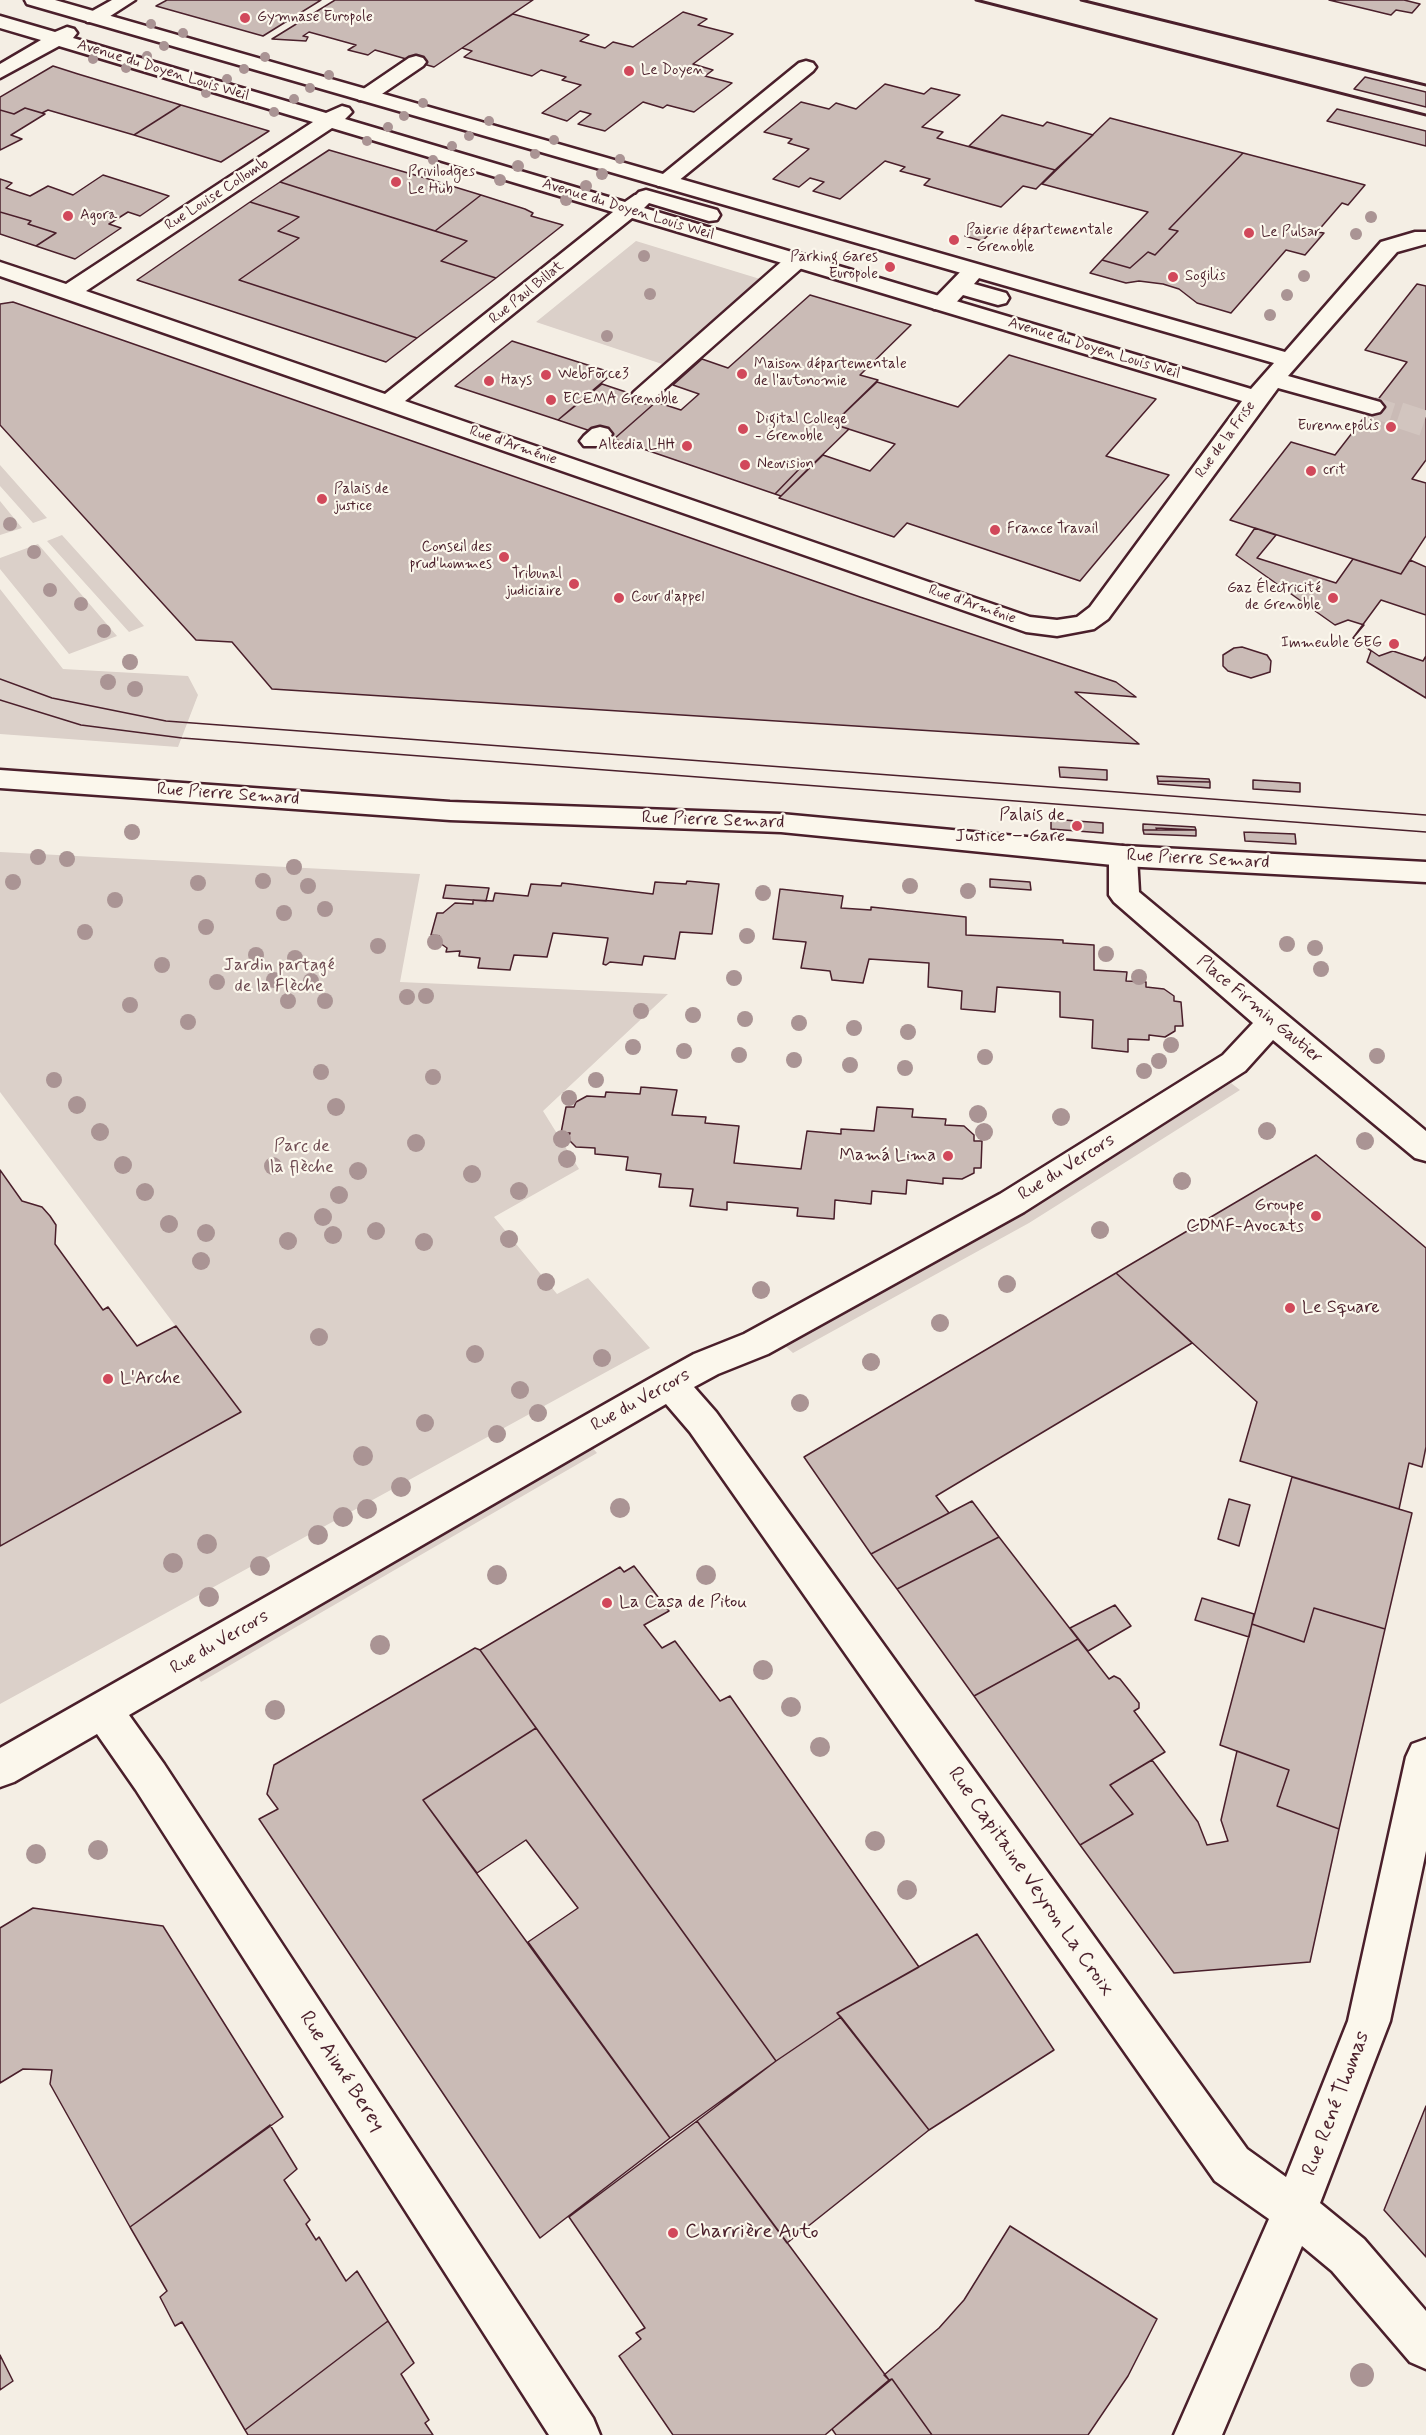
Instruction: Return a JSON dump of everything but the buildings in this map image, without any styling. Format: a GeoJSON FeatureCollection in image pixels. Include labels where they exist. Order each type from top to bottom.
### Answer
{"type":"FeatureCollection","features":[{"type":"Feature","properties":{"kind":"street","name":"Avenue du Doyen Louis Weil"},"geometry":{"type":"LineString","coordinates":[[34,0],[665,182],[966,279],[1289,360]]}},
{"type":"Feature","properties":{"kind":"street"},"geometry":{"type":"LineString","coordinates":[[0,72],[126,0]]}},
{"type":"Feature","properties":{"kind":"street","name":"Avenue du Doyen Louis Weil"},"geometry":{"type":"LineString","coordinates":[[0,22],[329,121],[637,203],[797,260],[1256,398]]}},
{"type":"Feature","properties":{"kind":"street","name":"Rue Louise Collomb"},"geometry":{"type":"LineString","coordinates":[[68,292],[416,62]]}},
{"type":"Feature","properties":{"kind":"street","name":"Rue Paul Billat"},"geometry":{"type":"LineString","coordinates":[[388,403],[806,67]]}},
{"type":"Feature","properties":{"kind":"street"},"geometry":{"type":"LineString","coordinates":[[637,203],[710,215]]}},
{"type":"Feature","properties":{"kind":"street","name":"Rue de la Frise"},"geometry":{"type":"LineString","coordinates":[[1026,624],[1057,628],[1085,623],[1099,613],[1256,398],[1289,360],[1389,247],[1415,238],[1426,238]]}},
{"type":"Feature","properties":{"kind":"street"},"geometry":{"type":"LineString","coordinates":[[642,397],[797,260]]}},
{"type":"Feature","properties":{"kind":"street","name":"Rue d'Arménie"},"geometry":{"type":"LineString","coordinates":[[0,269],[1026,624]]}},
{"type":"Feature","properties":{"kind":"street"},"geometry":{"type":"LineString","coordinates":[[942,304],[966,279],[998,298]]}},
{"type":"Feature","properties":{"kind":"street"},"geometry":{"type":"LineString","coordinates":[[1273,379],[1372,407]]}},
{"type":"Feature","properties":{"kind":"street","name":"Rue Pierre Semard"},"geometry":{"type":"LineString","coordinates":[[0,779],[450,811],[781,823],[1124,856],[1426,872]]}},
{"type":"Feature","properties":{"kind":"street","name":"Place Firmin Gautier"},"geometry":{"type":"LineString","coordinates":[[1124,856],[1124,895],[1272,1022],[1426,1149]]}},
{"type":"Feature","properties":{"kind":"street","name":"Rue du Vercors"},"geometry":{"type":"LineString","coordinates":[[0,1769],[670,1384],[706,1364],[756,1344],[1012,1203],[1234,1064],[1272,1022]]}},
{"type":"Feature","properties":{"kind":"street","name":"Rue Capitaine Veyron La Croix"},"geometry":{"type":"LineString","coordinates":[[670,1384],[703,1422],[1231,2165],[1295,2211],[1348,2255],[1426,2346]]}},
{"type":"Feature","properties":{"kind":"street","name":"Rue Aimé Berey"},"geometry":{"type":"LineString","coordinates":[[103,1711],[150,1777],[576,2435]]}},
{"type":"Feature","properties":{"kind":"street","name":"Rue René Thomas"},"geometry":{"type":"LineString","coordinates":[[1198,2435],[1295,2211],[1369,2021],[1426,1757]]}},
{"type":"Feature","properties":{"kind":"green space"},"geometry":{"type":"Polygon","coordinates":[[[636,241],[760,279],[662,364],[536,322],[636,241]]]}},
{"type":"Feature","properties":{"kind":"green space"},"geometry":{"type":"Polygon","coordinates":[[[0,465],[47,518],[33,523],[0,486],[0,465]]]}},
{"type":"Feature","properties":{"kind":"green space"},"geometry":{"type":"Polygon","coordinates":[[[0,501],[22,528],[0,535],[0,501]]]}},
{"type":"Feature","properties":{"kind":"green space"},"geometry":{"type":"Polygon","coordinates":[[[62,535],[144,626],[129,632],[47,541],[62,535]]]}},
{"type":"Feature","properties":{"kind":"green space"},"geometry":{"type":"Polygon","coordinates":[[[38,544],[117,636],[69,654],[0,569],[0,558],[38,544]]]}},
{"type":"Feature","properties":{"kind":"green space"},"geometry":{"type":"Polygon","coordinates":[[[0,589],[63,669],[188,676],[198,695],[178,747],[0,734],[0,589]]]}},
{"type":"Feature","properties":{"kind":"green space","name":"Parc de la flèche"},"geometry":{"type":"Polygon","coordinates":[[[0,852],[420,874],[400,982],[668,994],[543,1111],[579,1169],[494,1217],[557,1294],[588,1278],[650,1348],[0,1704],[0,1546],[240,1412],[0,1092],[0,852]]]}},
{"type":"Feature","properties":{"kind":"green space"},"geometry":{"type":"Polygon","coordinates":[[[1231,1083],[1240,1090],[1029,1223],[793,1353],[783,1344],[1022,1214],[1231,1083]]]}},
{"type":"Feature","properties":{"kind":"green space"},"geometry":{"type":"Polygon","coordinates":[[[589,1444],[597,1453],[201,1682],[193,1670],[589,1444]]]}},
{"type":"Feature","properties":{"kind":"tunnel"},"geometry":{"type":"LineString","coordinates":[[1372,407],[1403,417]]}},
{"type":"Feature","properties":{"kind":"tunnel"},"geometry":{"type":"LineString","coordinates":[[1399,415],[1426,424]]}},
{"type":"Feature","properties":{"kind":"tram line"},"geometry":{"type":"LineString","coordinates":[[0,679],[52,698],[166,721],[1426,815]]}},
{"type":"Feature","properties":{"kind":"tram line"},"geometry":{"type":"LineString","coordinates":[[0,700],[81,725],[182,738],[1426,832]]}},
{"type":"Feature","properties":{"kind":"railway"},"geometry":{"type":"LineString","coordinates":[[976,0],[1426,115]]}},
{"type":"Feature","properties":{"kind":"railway"},"geometry":{"type":"LineString","coordinates":[[1081,0],[1426,85]]}},
{"type":"Feature","properties":{"kind":"place","name":"Gymnase Europole"},"geometry":{"type":"Point","coordinates":[245,18]}},
{"type":"Feature","properties":{"kind":"place","name":"Le Doyen"},"geometry":{"type":"Point","coordinates":[629,71]}},
{"type":"Feature","properties":{"kind":"place","name":"Privilodges Le Hüb"},"geometry":{"type":"Point","coordinates":[396,182]}},
{"type":"Feature","properties":{"kind":"place","name":"Agora"},"geometry":{"type":"Point","coordinates":[68,216]}},
{"type":"Feature","properties":{"kind":"place","name":"Le Pulsar"},"geometry":{"type":"Point","coordinates":[1249,233]}},
{"type":"Feature","properties":{"kind":"place","name":"Paierie départementale - Grenoble"},"geometry":{"type":"Point","coordinates":[954,240]}},
{"type":"Feature","properties":{"kind":"place","name":"Parking Gares Europole"},"geometry":{"type":"Point","coordinates":[890,267]}},
{"type":"Feature","properties":{"kind":"place","name":"Sogilis"},"geometry":{"type":"Point","coordinates":[1173,277]}},
{"type":"Feature","properties":{"kind":"place","name":"Maison départementale de l'autonomie"},"geometry":{"type":"Point","coordinates":[742,374]}},
{"type":"Feature","properties":{"kind":"place","name":"WebForce3"},"geometry":{"type":"Point","coordinates":[546,375]}},
{"type":"Feature","properties":{"kind":"place","name":"Hays"},"geometry":{"type":"Point","coordinates":[489,381]}},
{"type":"Feature","properties":{"kind":"place","name":"ECEMA Grenoble"},"geometry":{"type":"Point","coordinates":[551,400]}},
{"type":"Feature","properties":{"kind":"place","name":"Eurennepolis"},"geometry":{"type":"Point","coordinates":[1391,427]}},
{"type":"Feature","properties":{"kind":"place","name":"Digital College - Grenoble"},"geometry":{"type":"Point","coordinates":[743,429]}},
{"type":"Feature","properties":{"kind":"place","name":"Altedia LHH"},"geometry":{"type":"Point","coordinates":[687,446]}},
{"type":"Feature","properties":{"kind":"place","name":"Neovision"},"geometry":{"type":"Point","coordinates":[745,465]}},
{"type":"Feature","properties":{"kind":"place","name":"crit"},"geometry":{"type":"Point","coordinates":[1311,471]}},
{"type":"Feature","properties":{"kind":"place","name":"Palais de justice"},"geometry":{"type":"Point","coordinates":[322,499]}},
{"type":"Feature","properties":{"kind":"place","name":"France Travail"},"geometry":{"type":"Point","coordinates":[995,530]}},
{"type":"Feature","properties":{"kind":"place","name":"Conseil des prud'hommes"},"geometry":{"type":"Point","coordinates":[504,557]}},
{"type":"Feature","properties":{"kind":"place","name":"Tribunal judiciaire"},"geometry":{"type":"Point","coordinates":[574,584]}},
{"type":"Feature","properties":{"kind":"place","name":"Cour d'appel"},"geometry":{"type":"Point","coordinates":[619,598]}},
{"type":"Feature","properties":{"kind":"place","name":"Gaz Électricité de Grenoble"},"geometry":{"type":"Point","coordinates":[1333,598]}},
{"type":"Feature","properties":{"kind":"place","name":"Immeuble GEG"},"geometry":{"type":"Point","coordinates":[1394,644]}},
{"type":"Feature","properties":{"kind":"place","name":"Palais de Justice – Gare"},"geometry":{"type":"Point","coordinates":[1077,826]}},
{"type":"Feature","properties":{"kind":"place","name":"Mamá Lima"},"geometry":{"type":"Point","coordinates":[948,1156]}},
{"type":"Feature","properties":{"kind":"place","name":"Groupe CDMF-Avocats"},"geometry":{"type":"Point","coordinates":[1316,1216]}},
{"type":"Feature","properties":{"kind":"place","name":"Le Square"},"geometry":{"type":"Point","coordinates":[1290,1308]}},
{"type":"Feature","properties":{"kind":"place","name":"L'Arche"},"geometry":{"type":"Point","coordinates":[108,1379]}},
{"type":"Feature","properties":{"kind":"place","name":"La Casa de Pitou"},"geometry":{"type":"Point","coordinates":[607,1603]}},
{"type":"Feature","properties":{"kind":"place","name":"Charrière Auto"},"geometry":{"type":"Point","coordinates":[673,2233]}},
{"type":"Feature","properties":{"kind":"park label","name":"Jardin partagé de la Flèche"},"geometry":{"type":"Point","coordinates":[279,976]}}]}
